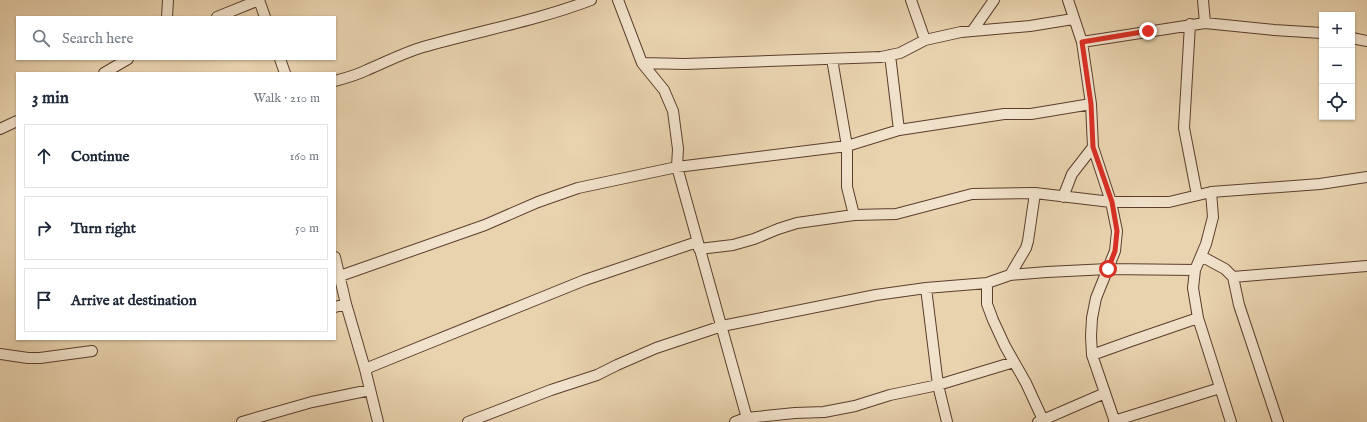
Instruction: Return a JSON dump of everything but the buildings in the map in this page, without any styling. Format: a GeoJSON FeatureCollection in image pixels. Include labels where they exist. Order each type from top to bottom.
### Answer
{"type":"FeatureCollection","features":[{"type":"Feature","properties":{"kind":"street"},"geometry":{"type":"LineString","coordinates":[[167,16],[168,0]]}},
{"type":"Feature","properties":{"kind":"street"},"geometry":{"type":"LineString","coordinates":[[219,16],[259,0],[265,16]]}},
{"type":"Feature","properties":{"kind":"street"},"geometry":{"type":"LineString","coordinates":[[336,81],[422,47],[524,21],[570,8],[591,0]]}},
{"type":"Feature","properties":{"kind":"street"},"geometry":{"type":"LineString","coordinates":[[618,0],[642,63],[664,90],[673,111],[678,150],[677,167],[747,420]]}},
{"type":"Feature","properties":{"kind":"street"},"geometry":{"type":"LineString","coordinates":[[912,0],[925,40]]}},
{"type":"Feature","properties":{"kind":"street"},"geometry":{"type":"LineString","coordinates":[[973,30],[994,0]]}},
{"type":"Feature","properties":{"kind":"street"},"geometry":{"type":"LineString","coordinates":[[1068,0],[1073,19],[1082,42],[1091,104],[1093,147],[1112,202],[1117,231],[1117,241],[1108,269],[1096,298],[1092,318],[1091,336],[1092,355],[1114,422],[1220,388]]}},
{"type":"Feature","properties":{"kind":"street"},"geometry":{"type":"LineString","coordinates":[[1203,0],[1206,23]]}},
{"type":"Feature","properties":{"kind":"street"},"geometry":{"type":"LineString","coordinates":[[642,63],[685,64],[881,57],[900,53],[925,40],[953,33],[1030,26],[1073,19]]}},
{"type":"Feature","properties":{"kind":"street"},"geometry":{"type":"LineString","coordinates":[[1082,42],[1190,24],[1206,23],[1319,33]]}},
{"type":"Feature","properties":{"kind":"street"},"geometry":{"type":"LineString","coordinates":[[1190,24],[1184,128],[1197,195]]}},
{"type":"Feature","properties":{"kind":"street"},"geometry":{"type":"LineString","coordinates":[[1355,39],[1367,41]]}},
{"type":"Feature","properties":{"kind":"street"},"geometry":{"type":"LineString","coordinates":[[890,55],[899,130]]}},
{"type":"Feature","properties":{"kind":"street"},"geometry":{"type":"LineString","coordinates":[[832,59],[847,146],[847,187],[854,215]]}},
{"type":"Feature","properties":{"kind":"street"},"geometry":{"type":"LineString","coordinates":[[106,72],[126,60]]}},
{"type":"Feature","properties":{"kind":"street"},"geometry":{"type":"LineString","coordinates":[[280,60],[285,72]]}},
{"type":"Feature","properties":{"kind":"street"},"geometry":{"type":"LineString","coordinates":[[340,276],[485,224],[538,202],[578,188],[677,167],[847,146],[899,130],[1004,114],[1031,114],[1091,104]]}},
{"type":"Feature","properties":{"kind":"street"},"geometry":{"type":"LineString","coordinates":[[0,129],[16,121]]}},
{"type":"Feature","properties":{"kind":"street"},"geometry":{"type":"LineString","coordinates":[[1063,197],[1072,174],[1093,147]]}},
{"type":"Feature","properties":{"kind":"street"},"geometry":{"type":"LineString","coordinates":[[365,369],[585,280],[698,245],[733,245],[754,240],[778,229],[797,223],[854,215],[896,214],[972,194],[1035,193],[1112,202],[1169,202],[1211,192],[1320,184],[1367,177]]}},
{"type":"Feature","properties":{"kind":"street"},"geometry":{"type":"LineString","coordinates":[[1211,192],[1213,217],[1206,244],[1195,270],[1193,288],[1198,318],[1231,422]]}},
{"type":"Feature","properties":{"kind":"street"},"geometry":{"type":"LineString","coordinates":[[1010,275],[1026,248],[1035,193]]}},
{"type":"Feature","properties":{"kind":"street"},"geometry":{"type":"LineString","coordinates":[[1201,256],[1225,269],[1233,278],[1239,305],[1278,422]]}},
{"type":"Feature","properties":{"kind":"street"},"geometry":{"type":"LineString","coordinates":[[336,261],[346,304],[365,369],[378,422]]}},
{"type":"Feature","properties":{"kind":"street"},"geometry":{"type":"LineString","coordinates":[[1233,278],[1367,266]]}},
{"type":"Feature","properties":{"kind":"street"},"geometry":{"type":"LineString","coordinates":[[468,422],[551,390],[597,375],[617,364],[656,348],[722,326],[876,295],[926,288],[987,283],[1010,275],[1108,269],[1195,270]]}},
{"type":"Feature","properties":{"kind":"street"},"geometry":{"type":"LineString","coordinates":[[987,283],[987,304],[993,320],[1026,383],[1041,421],[1105,393]]}},
{"type":"Feature","properties":{"kind":"street"},"geometry":{"type":"LineString","coordinates":[[926,288],[938,385],[947,422]]}},
{"type":"Feature","properties":{"kind":"street"},"geometry":{"type":"LineString","coordinates":[[336,306],[346,304]]}},
{"type":"Feature","properties":{"kind":"street"},"geometry":{"type":"LineString","coordinates":[[1092,355],[1131,340],[1198,318]]}},
{"type":"Feature","properties":{"kind":"street"},"geometry":{"type":"LineString","coordinates":[[0,354],[40,358],[92,351]]}},
{"type":"Feature","properties":{"kind":"street"},"geometry":{"type":"LineString","coordinates":[[735,422],[795,413],[824,412],[855,406],[890,395],[938,385],[1014,362]]}},
{"type":"Feature","properties":{"kind":"street"},"geometry":{"type":"LineString","coordinates":[[242,422],[312,402],[370,390]]}},
{"type":"Feature","properties":{"kind":"route"},"geometry":{"type":"LineString","coordinates":[[1108,269],[1115,251],[1117,231],[1112,202],[1093,147],[1091,104],[1082,42],[1148,31]]}}]}
